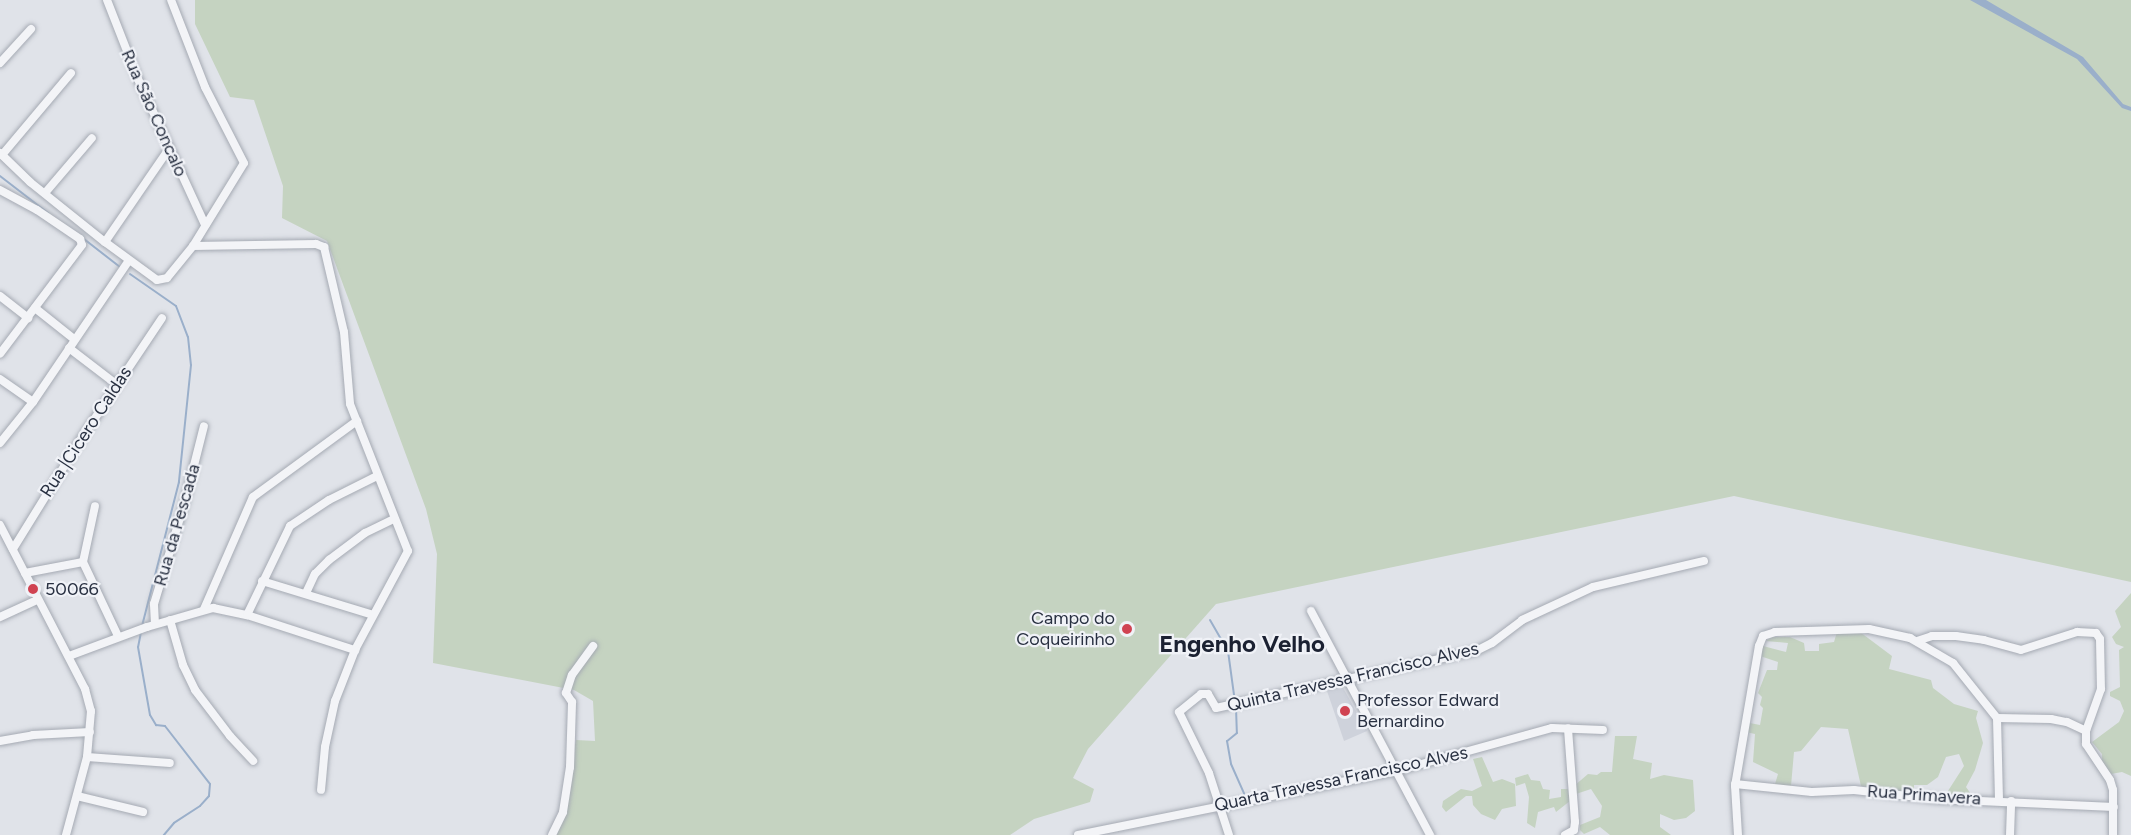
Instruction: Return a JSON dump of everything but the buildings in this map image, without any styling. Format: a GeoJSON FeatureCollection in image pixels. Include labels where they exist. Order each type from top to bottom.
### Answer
{"type":"FeatureCollection","features":[{"type":"Feature","properties":{"kind":"street","name":"Rua São Concalo"},"geometry":{"type":"LineString","coordinates":[[107,0],[169,149],[205,225]]}},
{"type":"Feature","properties":{"kind":"street"},"geometry":{"type":"LineString","coordinates":[[71,73],[1,154],[105,242],[157,280],[164,280],[193,246],[244,163],[205,87],[171,0]]}},
{"type":"Feature","properties":{"kind":"street"},"geometry":{"type":"LineString","coordinates":[[0,63],[31,29]]}},
{"type":"Feature","properties":{"kind":"street"},"geometry":{"type":"LineString","coordinates":[[45,193],[92,138]]}},
{"type":"Feature","properties":{"kind":"street"},"geometry":{"type":"LineString","coordinates":[[105,242],[169,149]]}},
{"type":"Feature","properties":{"kind":"street"},"geometry":{"type":"LineString","coordinates":[[0,190],[28,204],[80,239],[82,245],[0,354]]}},
{"type":"Feature","properties":{"kind":"street"},"geometry":{"type":"LineString","coordinates":[[193,246],[322,245],[344,332],[350,404],[408,551],[355,650],[335,702],[325,747],[321,790]]}},
{"type":"Feature","properties":{"kind":"street"},"geometry":{"type":"LineString","coordinates":[[0,443],[33,402],[129,260]]}},
{"type":"Feature","properties":{"kind":"street"},"geometry":{"type":"LineString","coordinates":[[0,296],[28,318]]}},
{"type":"Feature","properties":{"kind":"street"},"geometry":{"type":"LineString","coordinates":[[35,308],[74,339]]}},
{"type":"Feature","properties":{"kind":"street","name":"Rua |Cicero Caldas"},"geometry":{"type":"LineString","coordinates":[[13,549],[116,384],[162,318]]}},
{"type":"Feature","properties":{"kind":"street"},"geometry":{"type":"LineString","coordinates":[[69,348],[116,384]]}},
{"type":"Feature","properties":{"kind":"street"},"geometry":{"type":"LineString","coordinates":[[0,379],[33,402]]}},
{"type":"Feature","properties":{"kind":"street"},"geometry":{"type":"LineString","coordinates":[[204,609],[253,497],[357,421]]}},
{"type":"Feature","properties":{"kind":"street","name":"Rua da Pescada"},"geometry":{"type":"LineString","coordinates":[[151,625],[154,604],[185,501],[204,426]]}},
{"type":"Feature","properties":{"kind":"street"},"geometry":{"type":"LineString","coordinates":[[247,615],[290,526],[329,500],[377,476]]}},
{"type":"Feature","properties":{"kind":"street"},"geometry":{"type":"LineString","coordinates":[[95,506],[83,562],[118,636]]}},
{"type":"Feature","properties":{"kind":"street"},"geometry":{"type":"LineString","coordinates":[[306,593],[315,574],[329,560],[365,533],[394,519]]}},
{"type":"Feature","properties":{"kind":"street"},"geometry":{"type":"LineString","coordinates":[[0,525],[37,600],[86,689],[91,711],[87,757],[66,835]]}},
{"type":"Feature","properties":{"kind":"street","name":"Quinta Travessa Francisco Alves"},"geometry":{"type":"LineString","coordinates":[[1220,805],[1204,761],[1179,710],[1204,693],[1208,694],[1216,708],[1346,681],[1392,667],[1485,648],[1522,620],[1593,587],[1704,561]]}},
{"type":"Feature","properties":{"kind":"street"},"geometry":{"type":"LineString","coordinates":[[25,573],[83,562]]}},
{"type":"Feature","properties":{"kind":"street"},"geometry":{"type":"LineString","coordinates":[[262,581],[373,615]]}},
{"type":"Feature","properties":{"kind":"street"},"geometry":{"type":"LineString","coordinates":[[0,617],[37,600]]}},
{"type":"Feature","properties":{"kind":"street"},"geometry":{"type":"LineString","coordinates":[[69,656],[151,625],[204,609],[216,608],[247,615],[355,650]]}},
{"type":"Feature","properties":{"kind":"street"},"geometry":{"type":"LineString","coordinates":[[1311,611],[1346,681],[1430,835]]}},
{"type":"Feature","properties":{"kind":"street"},"geometry":{"type":"LineString","coordinates":[[170,620],[183,665],[195,690],[253,761]]}},
{"type":"Feature","properties":{"kind":"street"},"geometry":{"type":"LineString","coordinates":[[1738,835],[1735,784],[1760,640],[1767,633],[1869,629],[1917,641],[1953,663],[1981,701],[1997,718],[1999,800]]}},
{"type":"Feature","properties":{"kind":"street"},"geometry":{"type":"LineString","coordinates":[[1917,641],[1932,636],[1956,636],[1984,640],[2021,650],[2077,632],[2092,631],[2099,636],[2101,689],[2096,709],[2086,731],[2088,750],[2110,780],[2114,807],[2113,835]]}},
{"type":"Feature","properties":{"kind":"street"},"geometry":{"type":"LineString","coordinates":[[552,835],[563,812],[570,767],[572,702],[566,693],[572,675],[593,646]]}},
{"type":"Feature","properties":{"kind":"street"},"geometry":{"type":"LineString","coordinates":[[1997,718],[2051,719],[2067,722],[2086,731]]}},
{"type":"Feature","properties":{"kind":"street","name":"Quarta Travessa Francisco Alves"},"geometry":{"type":"LineString","coordinates":[[1078,835],[1396,771],[1552,728],[1603,730]]}},
{"type":"Feature","properties":{"kind":"street"},"geometry":{"type":"LineString","coordinates":[[1565,835],[1574,830],[1575,822],[1568,728]]}},
{"type":"Feature","properties":{"kind":"street"},"geometry":{"type":"LineString","coordinates":[[0,741],[33,735],[90,732]]}},
{"type":"Feature","properties":{"kind":"street"},"geometry":{"type":"LineString","coordinates":[[87,757],[170,763]]}},
{"type":"Feature","properties":{"kind":"street","name":"Rua Primavera"},"geometry":{"type":"LineString","coordinates":[[1735,784],[1812,792],[1854,790],[1935,799],[1999,800],[2114,807]]}},
{"type":"Feature","properties":{"kind":"street"},"geometry":{"type":"LineString","coordinates":[[77,796],[143,812]]}},
{"type":"Feature","properties":{"kind":"street"},"geometry":{"type":"LineString","coordinates":[[2010,835],[2011,801]]}},
{"type":"Feature","properties":{"kind":"street"},"geometry":{"type":"LineString","coordinates":[[1220,805],[1229,835]]}},
{"type":"Feature","properties":{"kind":"shaded area","name":"Professor Edward Bernardino"},"geometry":{"type":"Polygon","coordinates":[[[1341,684],[1367,731],[1344,741],[1327,691],[1341,684]]]}},
{"type":"Feature","properties":{"kind":"green space"},"geometry":{"type":"Polygon","coordinates":[[[195,0],[2131,0],[2131,582],[1734,496],[1216,604],[1088,749],[1073,778],[1094,789],[1090,802],[1034,819],[1010,835],[555,835],[576,740],[595,741],[593,701],[574,690],[433,663],[437,554],[426,509],[327,241],[282,218],[283,186],[254,100],[230,97],[195,24],[195,0]]]}},
{"type":"Feature","properties":{"kind":"green space"},"geometry":{"type":"Polygon","coordinates":[[[2131,593],[2131,776],[2122,772],[2111,774],[2102,761],[2102,754],[2092,742],[2119,722],[2124,711],[2120,701],[2110,696],[2110,692],[2120,687],[2119,650],[2124,647],[2116,644],[2112,637],[2121,627],[2115,611],[2131,593]]]}},
{"type":"Feature","properties":{"kind":"green space"},"geometry":{"type":"Polygon","coordinates":[[[1837,632],[1860,632],[1892,656],[1889,669],[1931,680],[1933,688],[1954,704],[1978,711],[1976,718],[1983,743],[1975,770],[1966,787],[1971,794],[1946,794],[1964,766],[1959,754],[1946,757],[1938,777],[1927,785],[1914,785],[1914,790],[1897,791],[1861,786],[1848,729],[1821,727],[1801,751],[1794,752],[1791,786],[1775,784],[1778,774],[1753,762],[1755,734],[1746,732],[1745,722],[1760,725],[1763,708],[1760,705],[1762,697],[1758,693],[1767,670],[1777,670],[1778,662],[1760,656],[1763,646],[1786,652],[1788,643],[1766,641],[1772,637],[1790,637],[1804,643],[1805,651],[1819,651],[1819,644],[1834,642],[1837,632]]]}},
{"type":"Feature","properties":{"kind":"green space"},"geometry":{"type":"Polygon","coordinates":[[[1615,736],[1637,736],[1633,759],[1652,763],[1650,779],[1664,775],[1693,780],[1695,811],[1686,818],[1674,820],[1660,814],[1660,827],[1671,835],[1610,835],[1600,827],[1584,834],[1580,830],[1580,825],[1600,817],[1602,806],[1591,789],[1576,794],[1574,786],[1588,774],[1612,772],[1615,736]]]}},
{"type":"Feature","properties":{"kind":"green space"},"geometry":{"type":"Polygon","coordinates":[[[1482,757],[1493,782],[1502,779],[1515,784],[1516,806],[1502,809],[1495,820],[1481,814],[1473,805],[1472,796],[1466,796],[1446,812],[1442,807],[1443,801],[1461,789],[1472,791],[1482,786],[1473,759],[1482,757]]]}},
{"type":"Feature","properties":{"kind":"green space"},"geometry":{"type":"Polygon","coordinates":[[[1528,774],[1531,780],[1540,781],[1543,789],[1550,790],[1549,799],[1561,797],[1561,789],[1568,789],[1570,801],[1556,812],[1554,807],[1538,812],[1535,828],[1527,823],[1529,797],[1525,783],[1516,786],[1515,778],[1528,774]]]}},
{"type":"Feature","properties":{"kind":"water"},"geometry":{"type":"Polygon","coordinates":[[[1970,0],[1986,0],[2083,57],[2123,104],[2131,107],[2131,111],[2122,108],[2077,59],[1970,0]]]}},
{"type":"Feature","properties":{"kind":"waterway"},"geometry":{"type":"LineString","coordinates":[[0,176],[48,213]]}},
{"type":"Feature","properties":{"kind":"waterway"},"geometry":{"type":"LineString","coordinates":[[84,239],[120,267]]}},
{"type":"Feature","properties":{"kind":"waterway"},"geometry":{"type":"LineString","coordinates":[[130,274],[176,306],[188,337],[191,365],[179,482],[142,626]]}},
{"type":"Feature","properties":{"kind":"waterway"},"geometry":{"type":"LineString","coordinates":[[1210,620],[1228,651],[1235,702]]}},
{"type":"Feature","properties":{"kind":"waterway"},"geometry":{"type":"LineString","coordinates":[[141,632],[138,647],[150,715],[156,725],[165,726],[210,784],[209,796],[200,806],[174,823],[164,835]]}},
{"type":"Feature","properties":{"kind":"waterway"},"geometry":{"type":"LineString","coordinates":[[1236,708],[1237,733],[1227,741],[1231,764],[1246,798]]}},
{"type":"Feature","properties":{"kind":"place","name":"50066"},"geometry":{"type":"Point","coordinates":[33,589]}},
{"type":"Feature","properties":{"kind":"place","name":"Campo do Coqueirinho"},"geometry":{"type":"Point","coordinates":[1127,629]}},
{"type":"Feature","properties":{"kind":"place","name":"Professor Edward Bernardino"},"geometry":{"type":"Point","coordinates":[1345,711]}},
{"type":"Feature","properties":{"kind":"district","name":"Engenho Velho"},"geometry":{"type":"Point","coordinates":[1242,644]}}]}
